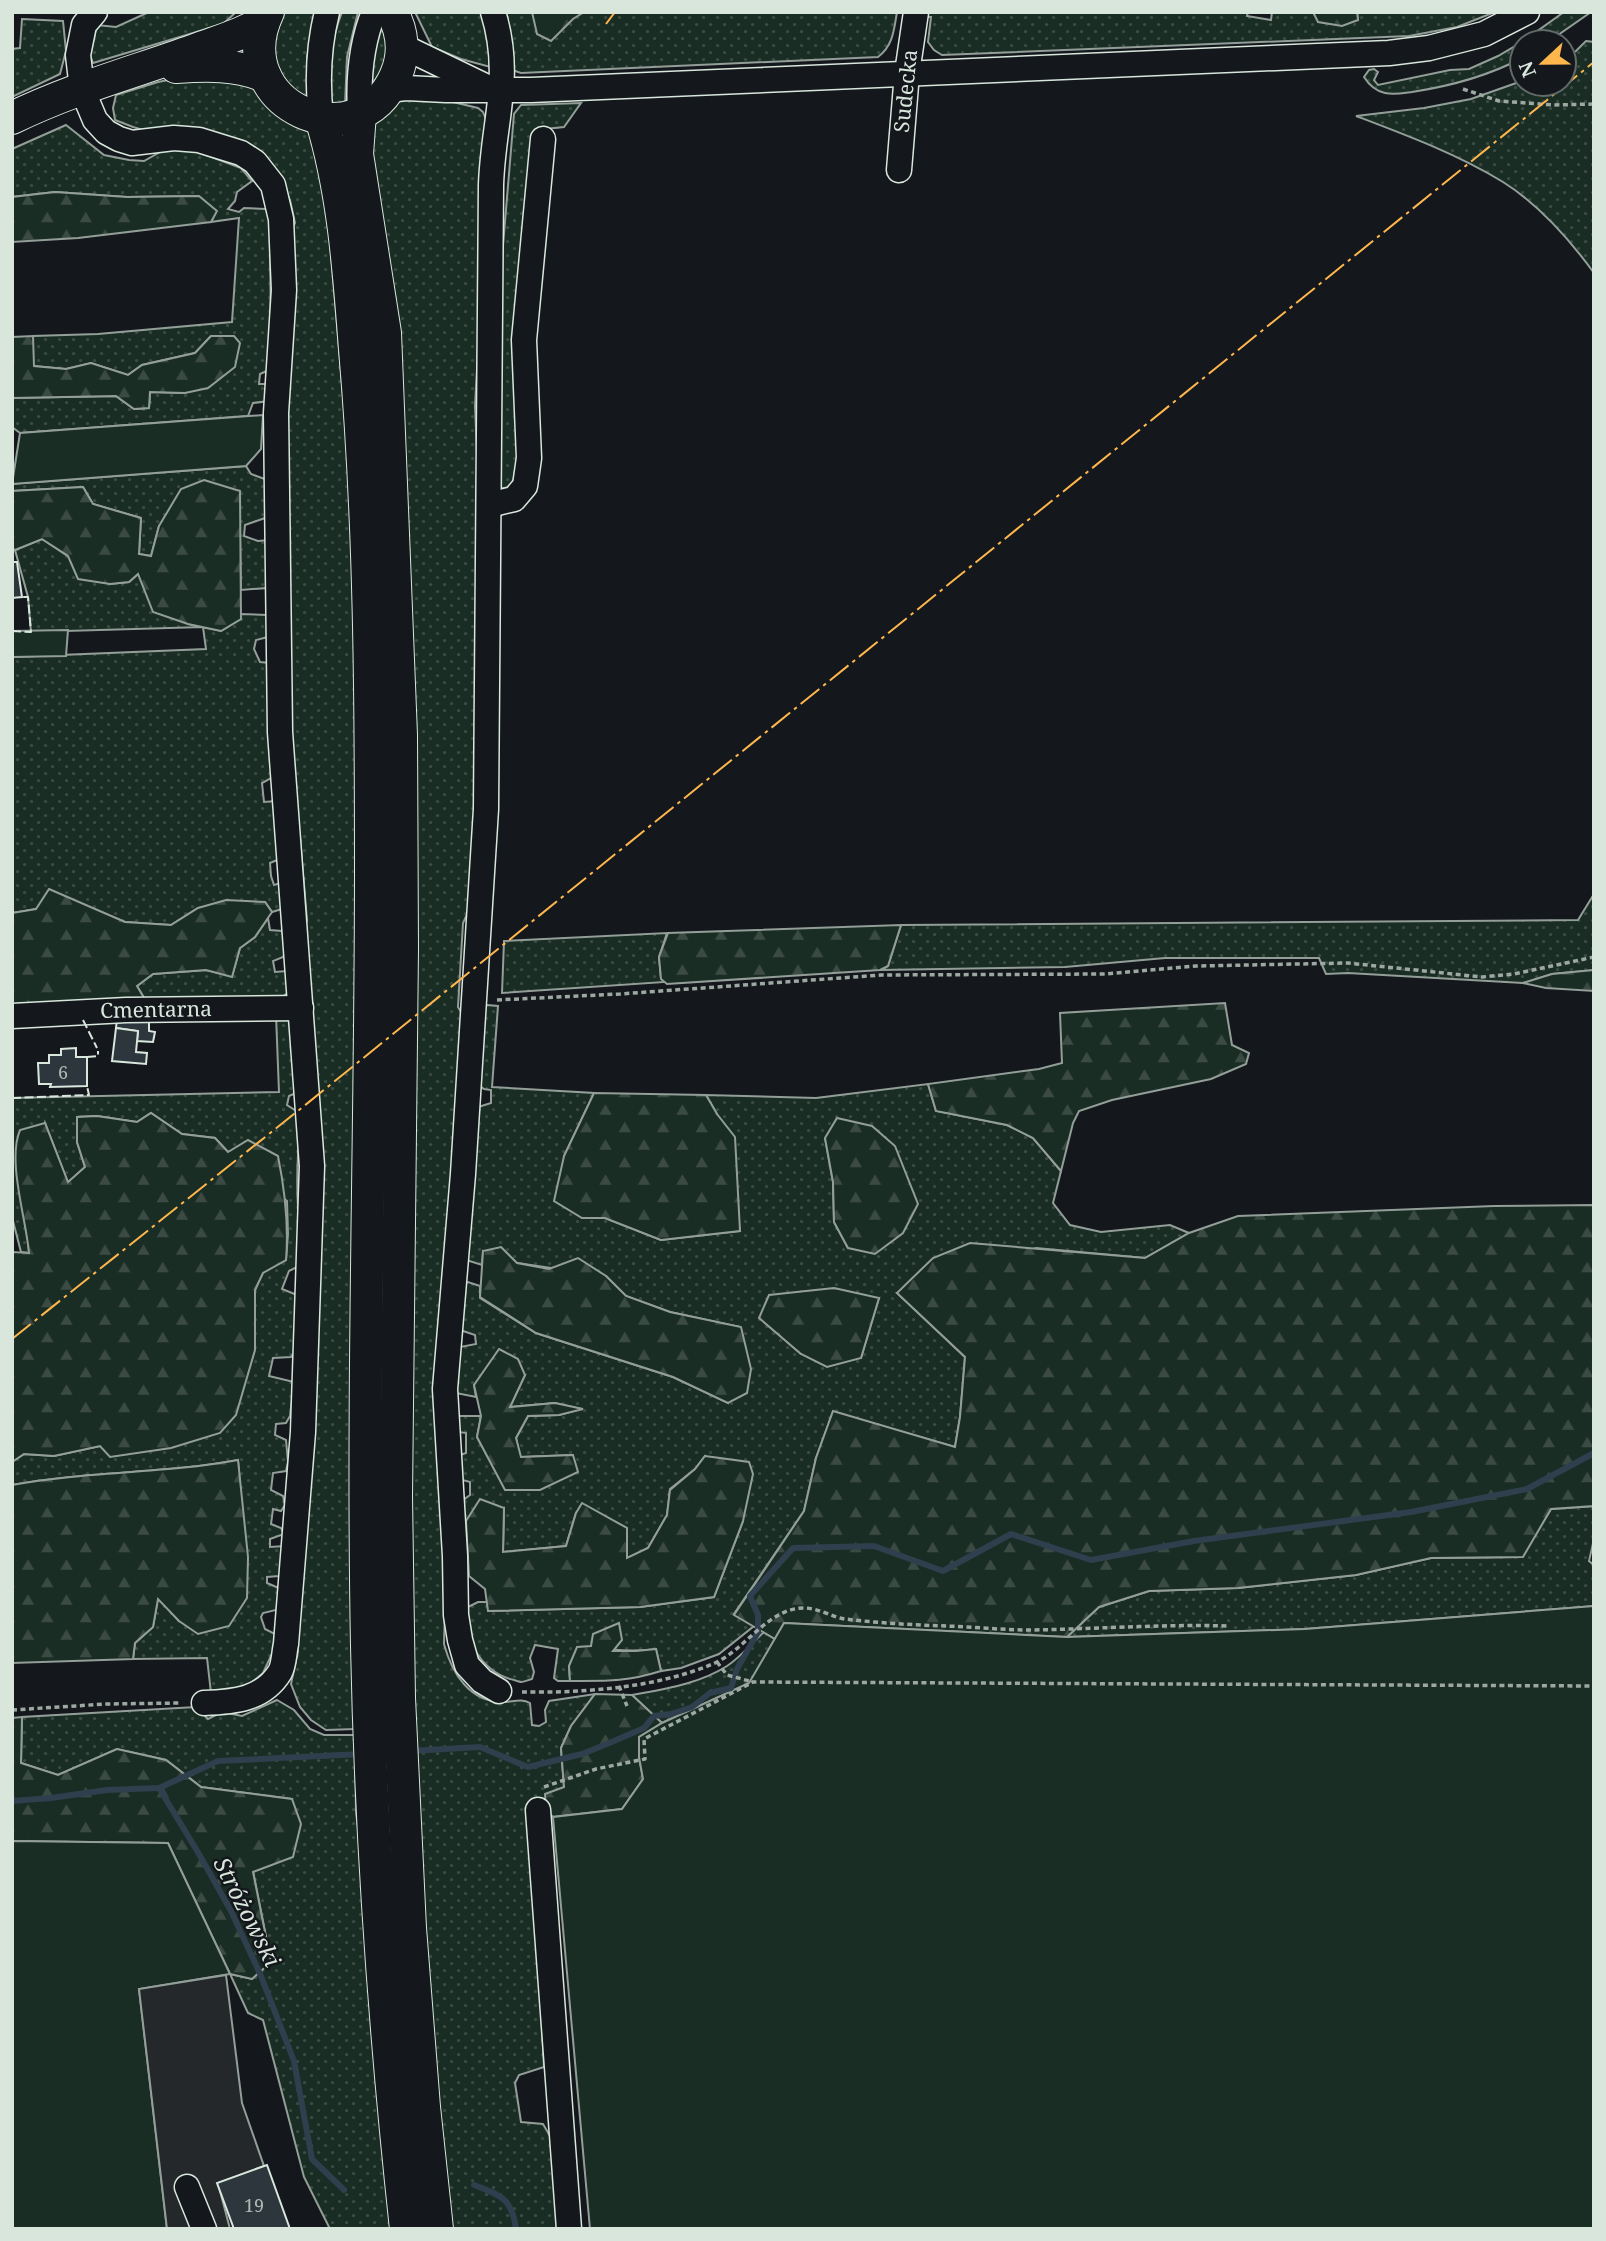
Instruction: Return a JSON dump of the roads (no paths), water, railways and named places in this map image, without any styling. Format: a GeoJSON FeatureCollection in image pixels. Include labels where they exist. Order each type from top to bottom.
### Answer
{"type":"FeatureCollection","features":[{"type":"Feature","properties":{"kind":"main road"},"geometry":{"type":"LineString","coordinates":[[266,16],[259,48],[265,76],[274,92],[287,105],[303,114],[341,118],[360,113],[379,101],[399,69],[402,46],[400,30],[392,12]]}},
{"type":"Feature","properties":{"kind":"main road"},"geometry":{"type":"LineString","coordinates":[[12,118],[82,89],[242,33],[266,16]]}},
{"type":"Feature","properties":{"kind":"main road"},"geometry":{"type":"LineString","coordinates":[[147,68],[227,66],[265,76]]}},
{"type":"Feature","properties":{"kind":"main road"},"geometry":{"type":"LineString","coordinates":[[360,113],[357,154],[385,333],[401,735],[402,949],[396,1496],[399,1698],[417,2018],[437,2229]]}},
{"type":"Feature","properties":{"kind":"main road"},"geometry":{"type":"LineString","coordinates":[[321,118],[333,157],[345,241],[363,439],[367,521],[371,834],[365,1504],[368,1702],[390,2080],[406,2229]]}},
{"type":"Feature","properties":{"kind":"street"},"geometry":{"type":"LineString","coordinates":[[95,12],[84,25],[78,55],[82,89],[95,120],[113,135],[132,143],[174,138],[199,140],[241,153],[265,172],[273,185],[278,202],[284,290],[276,413],[281,732],[312,1166],[303,1432],[286,1644],[280,1671],[262,1692],[236,1702],[204,1703]]}},
{"type":"Feature","properties":{"kind":"street"},"geometry":{"type":"LineString","coordinates":[[321,118],[318,83],[320,41],[327,12]]}},
{"type":"Feature","properties":{"kind":"street"},"geometry":{"type":"LineString","coordinates":[[360,113],[360,73],[366,32],[374,12]]}},
{"type":"Feature","properties":{"kind":"street"},"geometry":{"type":"LineString","coordinates":[[493,12],[503,52],[491,174],[486,809],[463,1174],[445,1389],[456,1615],[460,1640],[467,1665],[482,1681],[499,1691]]}},
{"type":"Feature","properties":{"kind":"street","name":"Sudecka"},"geometry":{"type":"LineString","coordinates":[[899,170],[907,74],[916,12]]}},
{"type":"Feature","properties":{"kind":"street"},"geometry":{"type":"LineString","coordinates":[[388,90],[406,88],[498,91],[1389,53],[1429,48],[1484,34],[1527,12]]}},
{"type":"Feature","properties":{"kind":"street"},"geometry":{"type":"LineString","coordinates":[[402,46],[498,91]]}},
{"type":"Feature","properties":{"kind":"street"},"geometry":{"type":"LineString","coordinates":[[489,505],[513,499],[526,486],[529,458],[524,340],[543,139]]}},
{"type":"Feature","properties":{"kind":"street","name":"Cmentarna"},"geometry":{"type":"LineString","coordinates":[[12,1016],[126,1010],[301,1008]]}},
{"type":"Feature","properties":{"kind":"street"},"geometry":{"type":"LineString","coordinates":[[537,1810],[569,2229]]}},
{"type":"Feature","properties":{"kind":"street"},"geometry":{"type":"LineString","coordinates":[[187,2187],[204,2229]]}},
{"type":"Feature","properties":{"kind":"waterway"},"geometry":{"type":"LineString","coordinates":[[411,1751],[480,1747],[528,1767],[582,1754],[644,1728],[654,1716],[692,1707],[710,1693],[731,1688],[737,1669],[758,1632],[758,1615],[750,1596],[793,1548],[874,1546],[943,1571],[1011,1534],[1091,1560],[1194,1541],[1411,1512],[1527,1489],[1594,1453]]}},
{"type":"Feature","properties":{"kind":"waterway"},"geometry":{"type":"LineString","coordinates":[[159,1788],[218,1761],[362,1754]]}},
{"type":"Feature","properties":{"kind":"waterway","name":"Stróżowski"},"geometry":{"type":"LineString","coordinates":[[12,1801],[107,1790],[159,1788],[232,1913],[261,1976],[294,2061],[312,2159],[344,2190]]}},
{"type":"Feature","properties":{"kind":"waterway","name":"Stróżowski"},"geometry":{"type":"LineString","coordinates":[[474,2185],[498,2195],[508,2204],[516,2229]]}}]}
